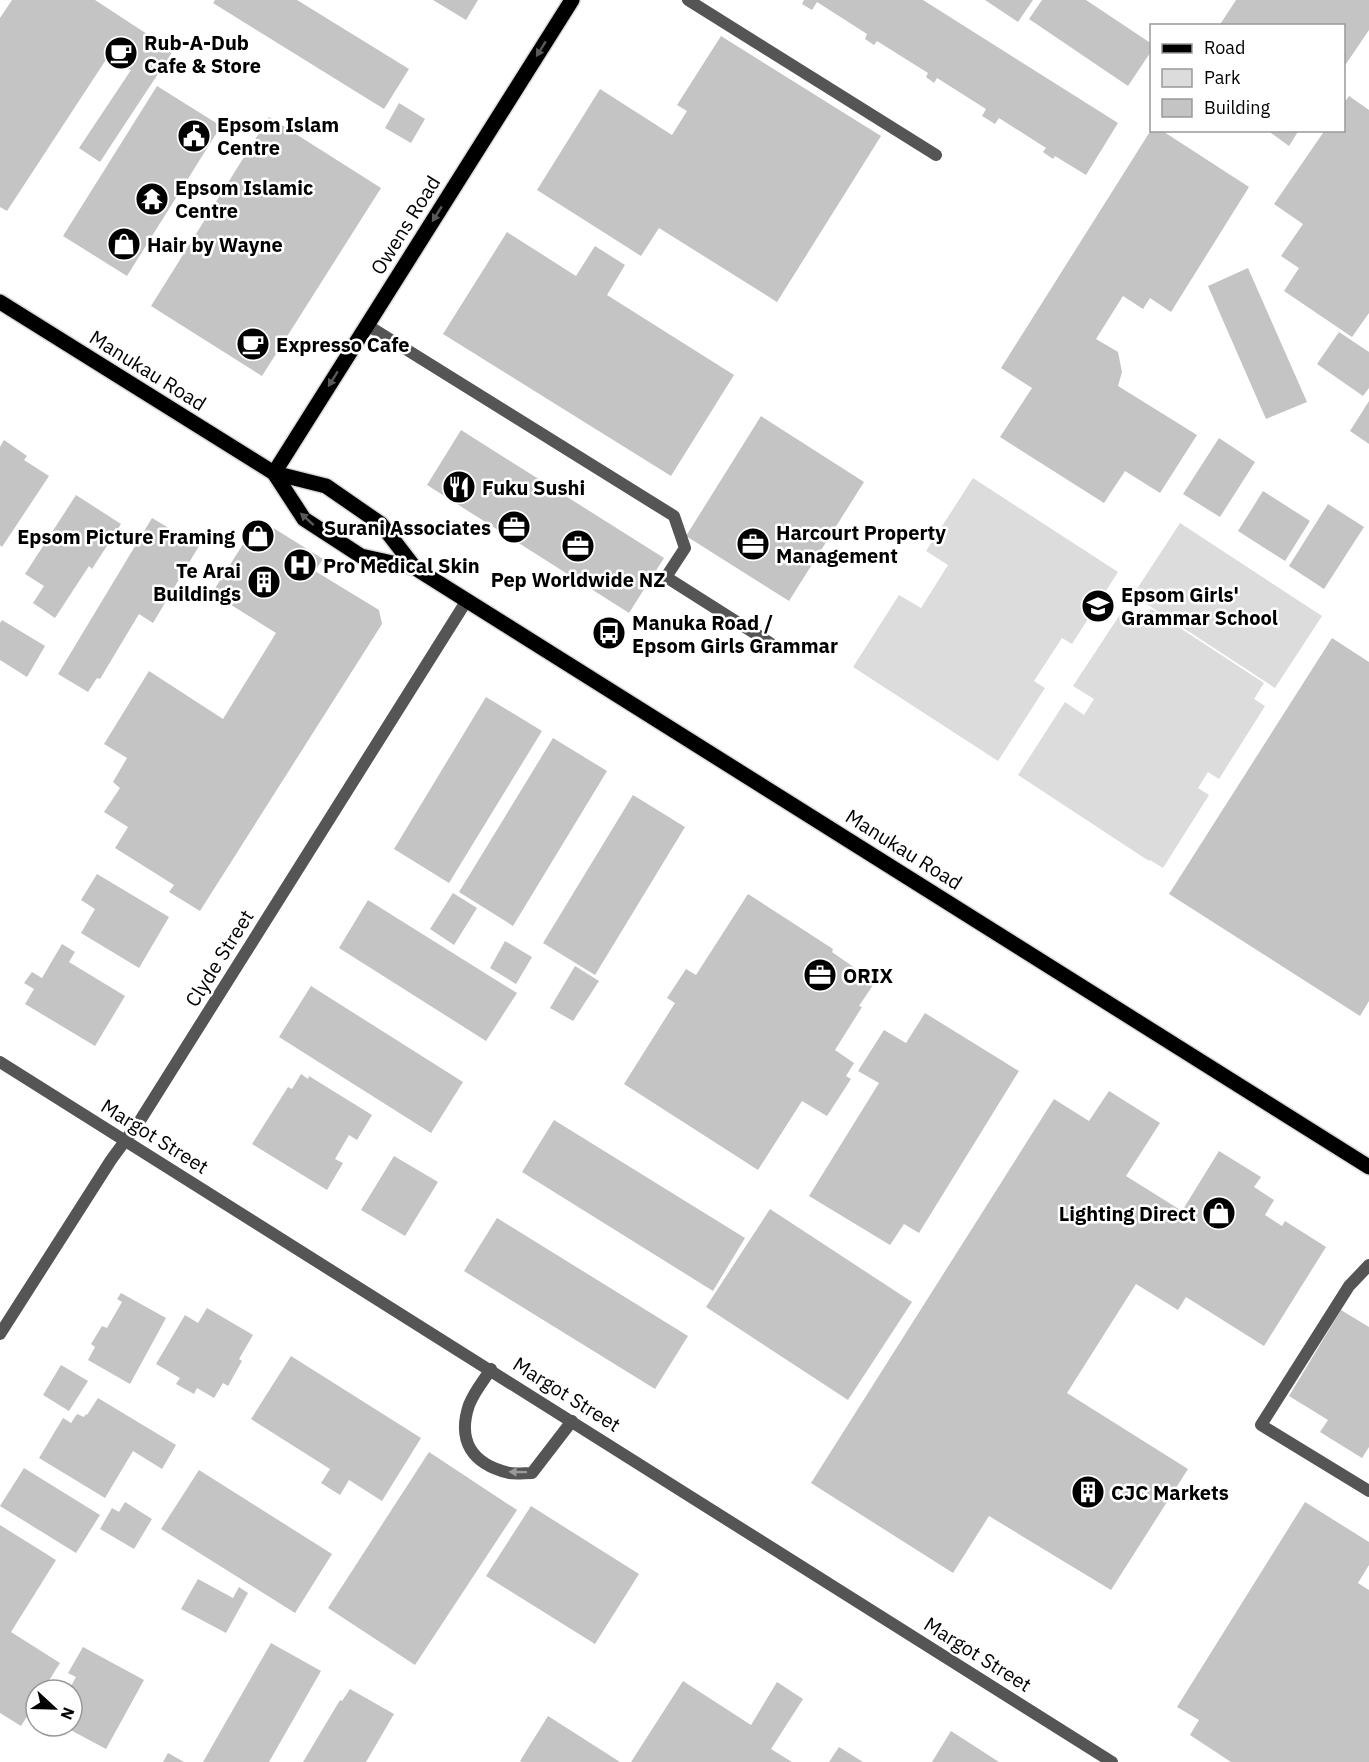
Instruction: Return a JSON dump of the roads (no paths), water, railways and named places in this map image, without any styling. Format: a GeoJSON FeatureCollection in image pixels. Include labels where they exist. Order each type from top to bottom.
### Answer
{"type":"FeatureCollection","features":[{"type":"Feature","properties":{"kind":"main road","name":"Owens Road"},"geometry":{"type":"LineString","coordinates":[[274,473],[572,0]]}},
{"type":"Feature","properties":{"kind":"main road","name":"Manukau Road"},"geometry":{"type":"LineString","coordinates":[[0,302],[274,473],[326,486],[381,524],[416,568],[1369,1167]]}},
{"type":"Feature","properties":{"kind":"main road","name":"Manukau Road"},"geometry":{"type":"LineString","coordinates":[[274,473],[304,519],[361,556],[416,568]]}},
{"type":"Feature","properties":{"kind":"street"},"geometry":{"type":"LineString","coordinates":[[688,0],[936,155]]}},
{"type":"Feature","properties":{"kind":"street"},"geometry":{"type":"LineString","coordinates":[[367,325],[674,516],[685,548],[666,577],[770,643]]}},
{"type":"Feature","properties":{"kind":"street","name":"Clyde Street"},"geometry":{"type":"LineString","coordinates":[[0,1334],[141,1119],[467,600]]}},
{"type":"Feature","properties":{"kind":"street","name":"Margot Street"},"geometry":{"type":"LineString","coordinates":[[0,1062],[1113,1762]]}},
{"type":"Feature","properties":{"kind":"street"},"geometry":{"type":"LineString","coordinates":[[1369,1265],[1349,1287],[1261,1425],[1369,1491]]}},
{"type":"Feature","properties":{"kind":"street"},"geometry":{"type":"LineString","coordinates":[[491,1369],[470,1403],[463,1429],[467,1446],[491,1466],[510,1473],[532,1473],[572,1421]]}},
{"type":"Feature","properties":{"kind":"place","name":"Rub-A-Dub Cafe & Store"},"geometry":{"type":"Point","coordinates":[121,53]}},
{"type":"Feature","properties":{"kind":"place","name":"Epsom Islam Centre"},"geometry":{"type":"Point","coordinates":[194,136]}},
{"type":"Feature","properties":{"kind":"place","name":"Epsom Islamic Centre"},"geometry":{"type":"Point","coordinates":[152,199]}},
{"type":"Feature","properties":{"kind":"place","name":"Hair by Wayne"},"geometry":{"type":"Point","coordinates":[124,244]}},
{"type":"Feature","properties":{"kind":"place","name":"Expresso Cafe"},"geometry":{"type":"Point","coordinates":[253,344]}},
{"type":"Feature","properties":{"kind":"place","name":"Fuku Sushi"},"geometry":{"type":"Point","coordinates":[459,487]}},
{"type":"Feature","properties":{"kind":"place","name":"Surani Associates"},"geometry":{"type":"Point","coordinates":[514,527]}},
{"type":"Feature","properties":{"kind":"place","name":"Epsom Picture Framing"},"geometry":{"type":"Point","coordinates":[258,536]}},
{"type":"Feature","properties":{"kind":"place","name":"Harcourt Property Management"},"geometry":{"type":"Point","coordinates":[753,544]}},
{"type":"Feature","properties":{"kind":"place","name":"Pep Worldwide NZ"},"geometry":{"type":"Point","coordinates":[578,546]}},
{"type":"Feature","properties":{"kind":"place","name":"Pro Medical Skin"},"geometry":{"type":"Point","coordinates":[300,565]}},
{"type":"Feature","properties":{"kind":"place","name":"Te Arai Buildings"},"geometry":{"type":"Point","coordinates":[264,582]}},
{"type":"Feature","properties":{"kind":"place","name":"Epsom Girls' Grammar School"},"geometry":{"type":"Point","coordinates":[1098,606]}},
{"type":"Feature","properties":{"kind":"place","name":"Manuka Road / Epsom Girls Grammar"},"geometry":{"type":"Point","coordinates":[609,633]}},
{"type":"Feature","properties":{"kind":"place","name":"ORIX"},"geometry":{"type":"Point","coordinates":[820,975]}},
{"type":"Feature","properties":{"kind":"place","name":"Lighting Direct"},"geometry":{"type":"Point","coordinates":[1219,1213]}},
{"type":"Feature","properties":{"kind":"place","name":"CJC Markets"},"geometry":{"type":"Point","coordinates":[1088,1492]}}]}
